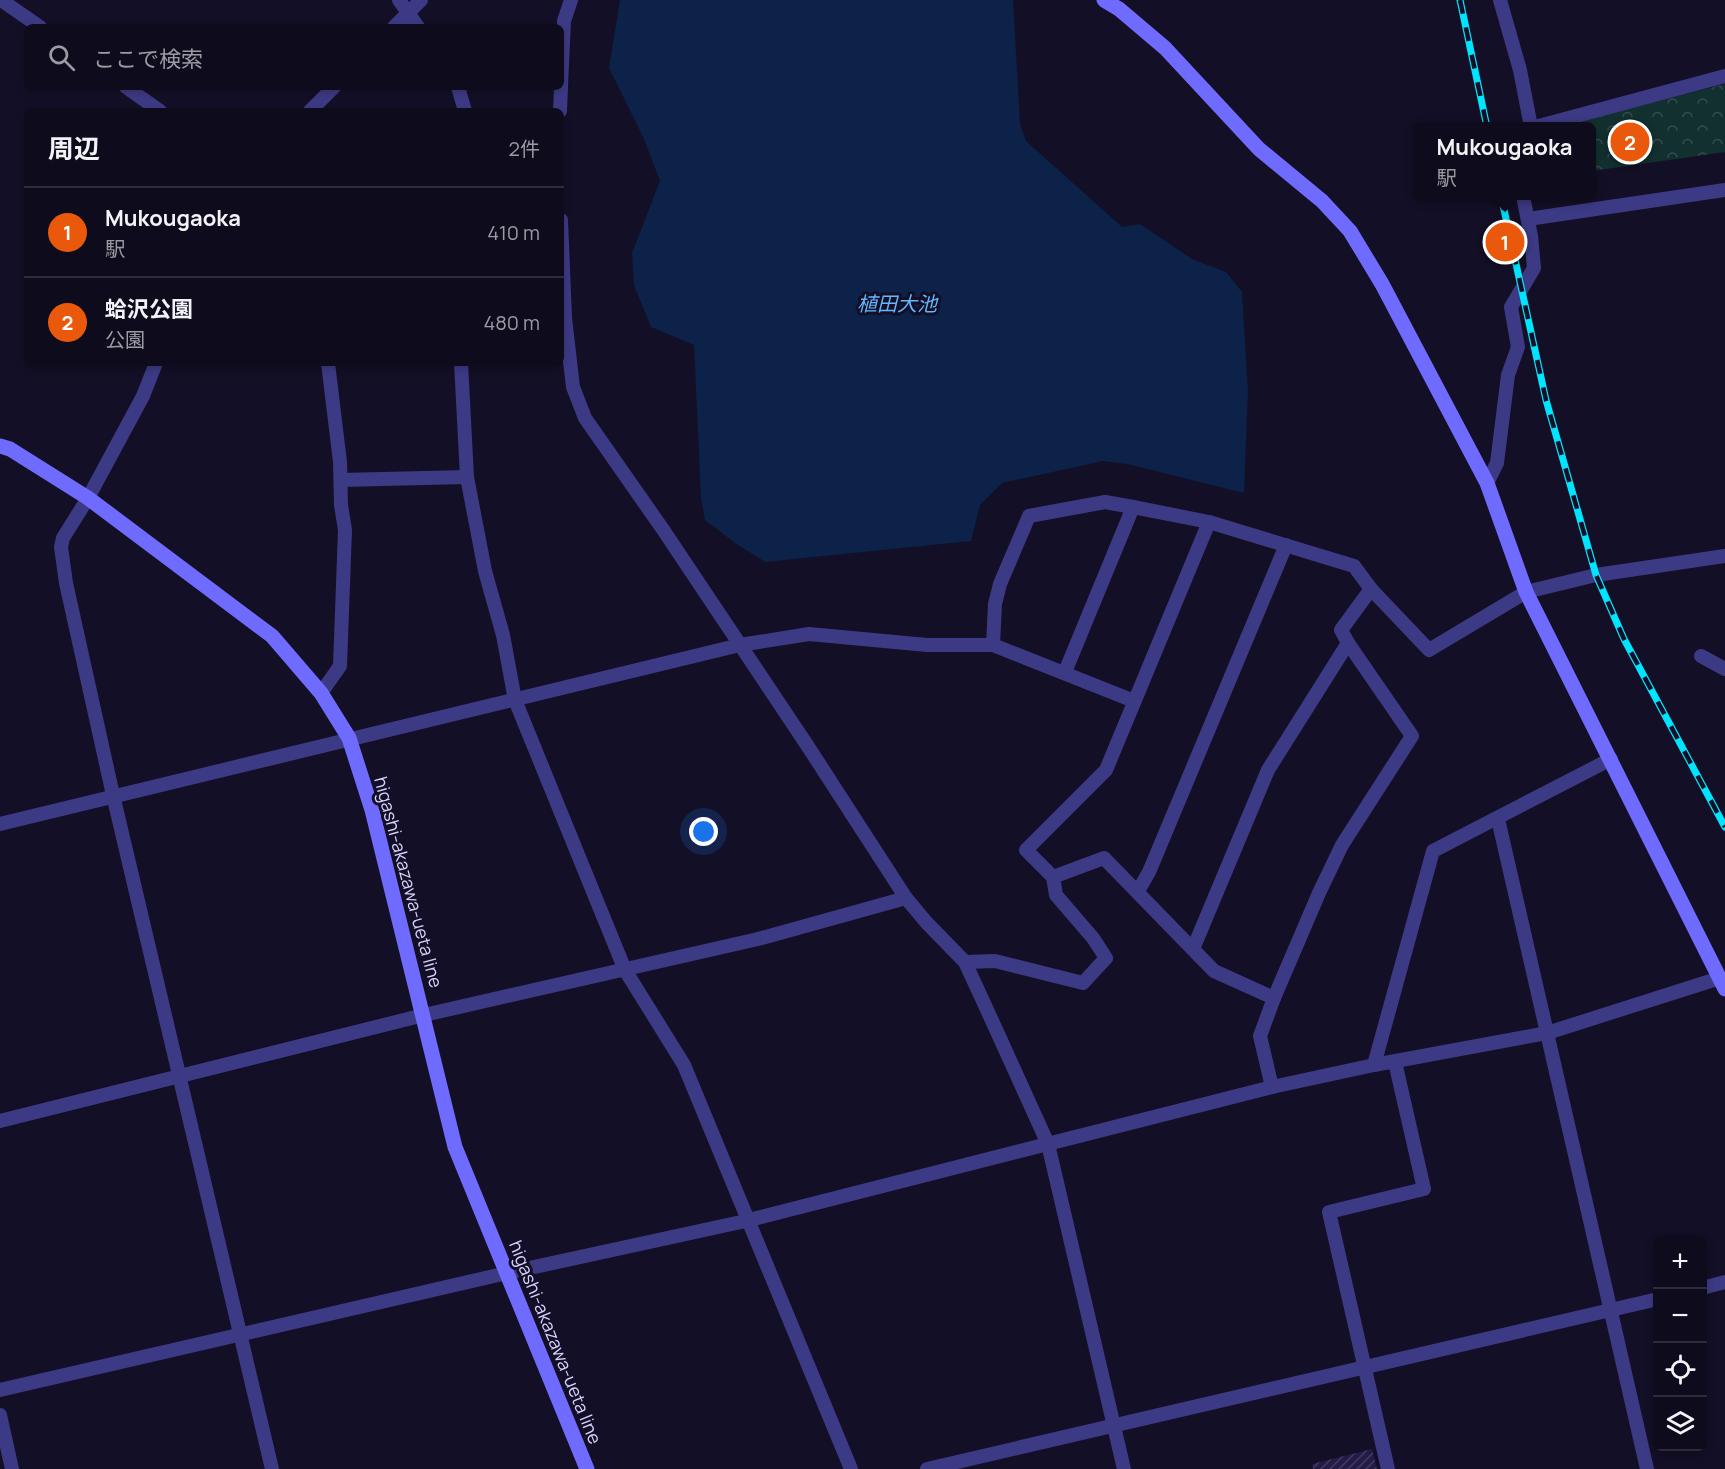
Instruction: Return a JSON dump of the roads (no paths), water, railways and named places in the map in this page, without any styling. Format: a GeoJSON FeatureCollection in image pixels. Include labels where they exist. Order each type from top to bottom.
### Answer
{"type":"FeatureCollection","features":[{"type":"Feature","properties":{"kind":"main road"},"geometry":{"type":"LineString","coordinates":[[1104,0],[1119,9],[1165,48],[1259,149],[1322,201],[1350,231],[1388,294],[1487,483],[1526,592],[1722,983]]}},
{"type":"Feature","properties":{"kind":"main road","name":"higashi-akazawa-ueta line"},"geometry":{"type":"LineString","coordinates":[[0,446],[10,449],[88,498],[272,636],[321,693],[349,738],[372,810],[455,1147],[587,1469]]}},
{"type":"Feature","properties":{"kind":"street"},"geometry":{"type":"LineString","coordinates":[[1,0],[36,24]]}},
{"type":"Feature","properties":{"kind":"street"},"geometry":{"type":"LineString","coordinates":[[399,0],[415,24]]}},
{"type":"Feature","properties":{"kind":"street"},"geometry":{"type":"LineString","coordinates":[[397,24],[422,0]]}},
{"type":"Feature","properties":{"kind":"street"},"geometry":{"type":"LineString","coordinates":[[564,24],[571,0]]}},
{"type":"Feature","properties":{"kind":"street"},"geometry":{"type":"LineString","coordinates":[[1500,0],[1532,122]]}},
{"type":"Feature","properties":{"kind":"street"},"geometry":{"type":"LineString","coordinates":[[1548,122],[1725,76]]}},
{"type":"Feature","properties":{"kind":"street"},"geometry":{"type":"LineString","coordinates":[[130,90],[156,108]]}},
{"type":"Feature","properties":{"kind":"street"},"geometry":{"type":"LineString","coordinates":[[313,108],[331,90]]}},
{"type":"Feature","properties":{"kind":"street"},"geometry":{"type":"LineString","coordinates":[[460,90],[470,108]]}},
{"type":"Feature","properties":{"kind":"street"},"geometry":{"type":"LineString","coordinates":[[560,108],[561,90]]}},
{"type":"Feature","properties":{"kind":"street"},"geometry":{"type":"LineString","coordinates":[[1528,219],[1725,190]]}},
{"type":"Feature","properties":{"kind":"street"},"geometry":{"type":"LineString","coordinates":[[1487,483],[1497,463],[1508,375],[1518,347],[1511,307],[1534,268],[1523,200]]}},
{"type":"Feature","properties":{"kind":"street"},"geometry":{"type":"LineString","coordinates":[[564,294],[573,387],[585,418],[622,470],[628,483],[664,531],[906,898],[965,962],[1048,1144],[1124,1469]]}},
{"type":"Feature","properties":{"kind":"street"},"geometry":{"type":"LineString","coordinates":[[155,366],[143,396],[88,498],[63,538],[61,548],[66,583],[113,795],[272,1469]]}},
{"type":"Feature","properties":{"kind":"street"},"geometry":{"type":"LineString","coordinates":[[321,693],[340,666],[345,530],[328,366]]}},
{"type":"Feature","properties":{"kind":"street"},"geometry":{"type":"LineString","coordinates":[[461,366],[467,477],[485,571],[503,635],[515,700],[625,970],[684,1065],[851,1469]]}},
{"type":"Feature","properties":{"kind":"street"},"geometry":{"type":"LineString","coordinates":[[341,480],[467,477]]}},
{"type":"Feature","properties":{"kind":"street"},"geometry":{"type":"LineString","coordinates":[[993,645],[995,604],[1000,584],[1029,516],[1105,502],[1209,522],[1354,566],[1371,589],[1429,650],[1526,592],[1596,574],[1725,556]]}},
{"type":"Feature","properties":{"kind":"street"},"geometry":{"type":"LineString","coordinates":[[1065,672],[1133,507]]}},
{"type":"Feature","properties":{"kind":"street"},"geometry":{"type":"LineString","coordinates":[[965,962],[995,961],[1083,983],[1106,958],[1093,938],[1056,895],[1053,878],[1026,850],[1106,770],[1209,522]]}},
{"type":"Feature","properties":{"kind":"street"},"geometry":{"type":"LineString","coordinates":[[1137,891],[1149,872],[1286,545]]}},
{"type":"Feature","properties":{"kind":"street"},"geometry":{"type":"LineString","coordinates":[[1272,1087],[1260,1036],[1274,998],[1342,845],[1412,736],[1341,630],[1371,589]]}},
{"type":"Feature","properties":{"kind":"street"},"geometry":{"type":"LineString","coordinates":[[0,824],[740,645],[809,634],[927,645],[993,645],[1134,701]]}},
{"type":"Feature","properties":{"kind":"street"},"geometry":{"type":"LineString","coordinates":[[1193,950],[1268,770],[1348,643]]}},
{"type":"Feature","properties":{"kind":"street"},"geometry":{"type":"LineString","coordinates":[[1701,656],[1725,669]]}},
{"type":"Feature","properties":{"kind":"street"},"geometry":{"type":"LineString","coordinates":[[1374,1065],[1433,851],[1611,759]]}},
{"type":"Feature","properties":{"kind":"street"},"geometry":{"type":"LineString","coordinates":[[1498,819],[1647,1469]]}},
{"type":"Feature","properties":{"kind":"street"},"geometry":{"type":"LineString","coordinates":[[1053,878],[1104,858],[1214,970],[1274,998]]}},
{"type":"Feature","properties":{"kind":"street"},"geometry":{"type":"LineString","coordinates":[[0,1121],[424,1015],[758,939],[906,898]]}},
{"type":"Feature","properties":{"kind":"street"},"geometry":{"type":"LineString","coordinates":[[0,1390],[507,1273],[748,1221],[1272,1087],[1374,1065],[1547,1033],[1722,983]]}},
{"type":"Feature","properties":{"kind":"street"},"geometry":{"type":"LineString","coordinates":[[1388,1469],[1329,1212],[1424,1188],[1395,1062]]}},
{"type":"Feature","properties":{"kind":"street"},"geometry":{"type":"LineString","coordinates":[[1707,1287],[1725,1282]]}},
{"type":"Feature","properties":{"kind":"street"},"geometry":{"type":"LineString","coordinates":[[927,1469],[1653,1300]]}},
{"type":"Feature","properties":{"kind":"street"},"geometry":{"type":"LineString","coordinates":[[0,1415],[12,1469]]}},
{"type":"Feature","properties":{"kind":"water","name":"植田大池"},"geometry":{"type":"Polygon","coordinates":[[[620,0],[1013,0],[1020,124],[1026,141],[1122,227],[1140,224],[1192,259],[1226,272],[1242,292],[1248,391],[1244,493],[1127,464],[1103,461],[1002,483],[980,505],[971,541],[765,562],[705,520],[701,498],[694,345],[651,327],[634,285],[632,253],[660,181],[644,139],[609,68],[620,0]]]}},
{"type":"Feature","properties":{"kind":"railway"},"geometry":{"type":"LineString","coordinates":[[1460,0],[1486,122]]}},
{"type":"Feature","properties":{"kind":"railway"},"geometry":{"type":"LineString","coordinates":[[1502,200],[1546,400],[1596,575],[1624,639],[1725,827]]}},
{"type":"Feature","properties":{"kind":"place","name":"蛤沢公園"},"geometry":{"type":"Point","coordinates":[1630,142]}},
{"type":"Feature","properties":{"kind":"place","name":"Mukougaoka"},"geometry":{"type":"Point","coordinates":[1505,242]}}]}
